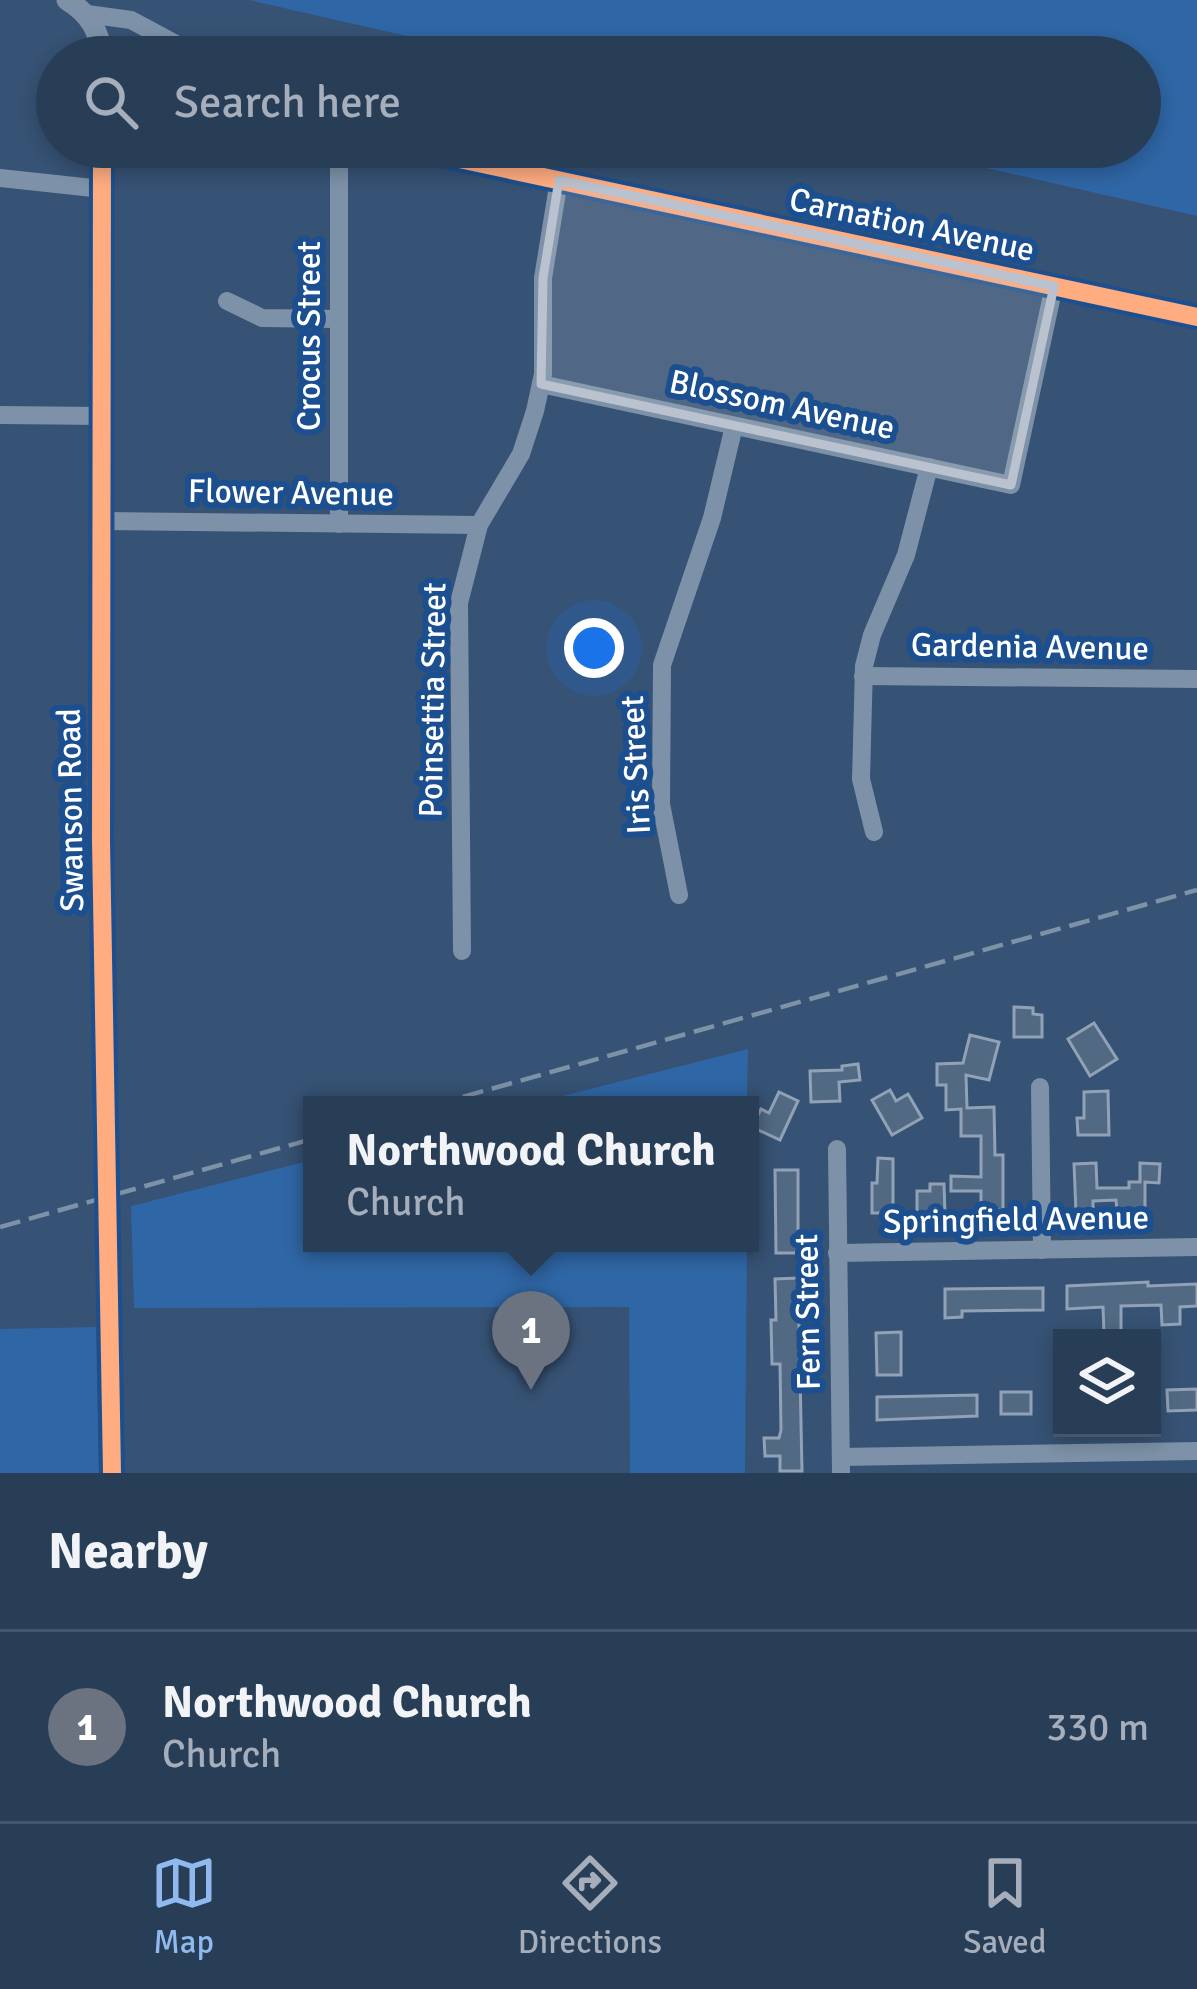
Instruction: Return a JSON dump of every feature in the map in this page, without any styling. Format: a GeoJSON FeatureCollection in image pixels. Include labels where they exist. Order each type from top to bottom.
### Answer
{"type":"FeatureCollection","features":[{"type":"Feature","properties":{"kind":"street"},"geometry":{"type":"LineString","coordinates":[[68,0],[87,14],[98,36]]}},
{"type":"Feature","properties":{"kind":"street"},"geometry":{"type":"LineString","coordinates":[[87,14],[131,20],[161,36]]}},
{"type":"Feature","properties":{"kind":"street","name":"Swanson Road"},"geometry":{"type":"LineString","coordinates":[[102,168],[100,821],[112,1473]]}},
{"type":"Feature","properties":{"kind":"street","name":"Crocus Street"},"geometry":{"type":"LineString","coordinates":[[339,168],[340,524]]}},
{"type":"Feature","properties":{"kind":"street","name":"Carnation Avenue"},"geometry":{"type":"LineString","coordinates":[[502,168],[1197,317]]}},
{"type":"Feature","properties":{"kind":"street"},"geometry":{"type":"LineString","coordinates":[[0,178],[102,189]]}},
{"type":"Feature","properties":{"kind":"street","name":"Poinsettia Street"},"geometry":{"type":"LineString","coordinates":[[462,951],[458,617],[478,525],[520,454],[541,384],[543,278],[559,180]]}},
{"type":"Feature","properties":{"kind":"street","name":"Blossom Avenue"},"geometry":{"type":"LineString","coordinates":[[541,384],[1010,485],[1054,286]]}},
{"type":"Feature","properties":{"kind":"street"},"geometry":{"type":"LineString","coordinates":[[227,301],[262,318],[339,319]]}},
{"type":"Feature","properties":{"kind":"street"},"geometry":{"type":"LineString","coordinates":[[0,415],[103,416]]}},
{"type":"Feature","properties":{"kind":"street","name":"Iris Street"},"geometry":{"type":"LineString","coordinates":[[680,895],[661,804],[662,665],[712,518],[734,426]]}},
{"type":"Feature","properties":{"kind":"street"},"geometry":{"type":"LineString","coordinates":[[874,832],[861,778],[862,676],[872,635],[906,555],[929,467]]}},
{"type":"Feature","properties":{"kind":"street","name":"Flower Avenue"},"geometry":{"type":"LineString","coordinates":[[103,521],[478,525]]}},
{"type":"Feature","properties":{"kind":"street","name":"Gardenia Avenue"},"geometry":{"type":"LineString","coordinates":[[862,676],[1197,679]]}},
{"type":"Feature","properties":{"kind":"street"},"geometry":{"type":"LineString","coordinates":[[1040,1088],[1042,1250]]}},
{"type":"Feature","properties":{"kind":"street","name":"Fern Street"},"geometry":{"type":"LineString","coordinates":[[837,1149],[841,1465]]}},
{"type":"Feature","properties":{"kind":"street","name":"Springfield Avenue"},"geometry":{"type":"LineString","coordinates":[[837,1253],[1197,1247]]}},
{"type":"Feature","properties":{"kind":"street"},"geometry":{"type":"LineString","coordinates":[[841,1465],[1197,1451]]}},
{"type":"Feature","properties":{"kind":"highlighted area"},"geometry":{"type":"Polygon","coordinates":[[[559,180],[1054,286],[1011,485],[541,384],[543,278],[559,180]]]}},
{"type":"Feature","properties":{"kind":"shaded area"},"geometry":{"type":"Polygon","coordinates":[[[249,0],[1197,0],[1197,216],[986,168],[1161,168],[1161,36],[407,36],[249,0]]]}},
{"type":"Feature","properties":{"kind":"shaded area"},"geometry":{"type":"Polygon","coordinates":[[[748,1049],[747,1096],[563,1096],[748,1049]]]}},
{"type":"Feature","properties":{"kind":"shaded area"},"geometry":{"type":"Polygon","coordinates":[[[303,1162],[303,1252],[747,1252],[745,1473],[630,1473],[629,1307],[134,1308],[131,1206],[303,1162]]]}},
{"type":"Feature","properties":{"kind":"shaded area"},"geometry":{"type":"Polygon","coordinates":[[[96,1327],[99,1473],[0,1473],[0,1329],[96,1327]]]}},
{"type":"Feature","properties":{"kind":"building"},"geometry":{"type":"Polygon","coordinates":[[[1014,1007],[1033,1008],[1033,1014],[1042,1015],[1042,1037],[1014,1037],[1014,1007]]]}},
{"type":"Feature","properties":{"kind":"building"},"geometry":{"type":"Polygon","coordinates":[[[1094,1023],[1117,1059],[1090,1076],[1068,1039],[1094,1023]]]}},
{"type":"Feature","properties":{"kind":"building"},"geometry":{"type":"Polygon","coordinates":[[[970,1035],[999,1042],[989,1080],[966,1075],[967,1108],[994,1107],[995,1155],[1003,1155],[1003,1210],[981,1210],[981,1191],[951,1191],[951,1176],[981,1177],[981,1136],[961,1136],[961,1109],[946,1110],[946,1085],[937,1085],[937,1064],[963,1063],[970,1035]]]}},
{"type":"Feature","properties":{"kind":"building"},"geometry":{"type":"Polygon","coordinates":[[[858,1064],[860,1080],[839,1082],[840,1101],[811,1102],[810,1071],[842,1070],[842,1066],[858,1064]]]}},
{"type":"Feature","properties":{"kind":"building"},"geometry":{"type":"Polygon","coordinates":[[[890,1090],[896,1101],[908,1094],[922,1118],[892,1135],[872,1100],[890,1090]]]}},
{"type":"Feature","properties":{"kind":"building"},"geometry":{"type":"Polygon","coordinates":[[[1108,1091],[1109,1135],[1078,1135],[1084,1092],[1108,1091]]]}},
{"type":"Feature","properties":{"kind":"building"},"geometry":{"type":"Polygon","coordinates":[[[779,1092],[798,1101],[780,1140],[759,1130],[761,1109],[769,1113],[779,1092]]]}},
{"type":"Feature","properties":{"kind":"building"},"geometry":{"type":"Polygon","coordinates":[[[878,1158],[893,1159],[893,1213],[872,1213],[878,1158]]]}},
{"type":"Feature","properties":{"kind":"building"},"geometry":{"type":"Polygon","coordinates":[[[1096,1163],[1097,1188],[1129,1188],[1129,1182],[1140,1182],[1140,1163],[1160,1164],[1159,1183],[1145,1182],[1145,1210],[1117,1210],[1116,1200],[1093,1201],[1093,1212],[1076,1212],[1074,1164],[1096,1163]]]}},
{"type":"Feature","properties":{"kind":"building"},"geometry":{"type":"Polygon","coordinates":[[[775,1170],[798,1170],[798,1253],[776,1253],[775,1170]]]}},
{"type":"Feature","properties":{"kind":"building"},"geometry":{"type":"Polygon","coordinates":[[[930,1184],[944,1184],[945,1214],[917,1214],[917,1191],[930,1191],[930,1184]]]}},
{"type":"Feature","properties":{"kind":"building"},"geometry":{"type":"Polygon","coordinates":[[[798,1278],[802,1471],[780,1471],[780,1456],[765,1456],[764,1438],[779,1438],[781,1430],[780,1364],[772,1364],[771,1320],[776,1320],[775,1279],[798,1278]]]}},
{"type":"Feature","properties":{"kind":"building"},"geometry":{"type":"Polygon","coordinates":[[[1197,1284],[1197,1306],[1180,1307],[1180,1324],[1162,1325],[1161,1305],[1121,1306],[1121,1329],[1104,1329],[1103,1307],[1067,1309],[1067,1286],[1197,1284]]]}},
{"type":"Feature","properties":{"kind":"building"},"geometry":{"type":"Polygon","coordinates":[[[1043,1288],[1043,1310],[962,1311],[962,1317],[945,1318],[945,1289],[1043,1288]]]}},
{"type":"Feature","properties":{"kind":"building"},"geometry":{"type":"Polygon","coordinates":[[[901,1332],[901,1375],[877,1375],[876,1333],[901,1332]]]}},
{"type":"Feature","properties":{"kind":"building"},"geometry":{"type":"Polygon","coordinates":[[[1197,1389],[1197,1410],[1168,1411],[1167,1390],[1197,1389]]]}},
{"type":"Feature","properties":{"kind":"building"},"geometry":{"type":"Polygon","coordinates":[[[1001,1392],[1031,1392],[1031,1414],[1001,1414],[1001,1392]]]}},
{"type":"Feature","properties":{"kind":"building"},"geometry":{"type":"Polygon","coordinates":[[[977,1395],[977,1416],[877,1420],[877,1397],[977,1395]]]}},
{"type":"Feature","properties":{"kind":"railway"},"geometry":{"type":"LineString","coordinates":[[466,1096],[1197,890]]}},
{"type":"Feature","properties":{"kind":"railway"},"geometry":{"type":"LineString","coordinates":[[0,1227],[303,1142]]}},
{"type":"Feature","properties":{"kind":"cycle path"},"geometry":{"type":"LineString","coordinates":[[102,168],[101,841],[112,1473]]}},
{"type":"Feature","properties":{"kind":"cycle path"},"geometry":{"type":"LineString","coordinates":[[501,168],[1197,317]]}},
{"type":"Feature","properties":{"kind":"place","name":"Northwood Church"},"geometry":{"type":"Point","coordinates":[531,1390]}}]}
